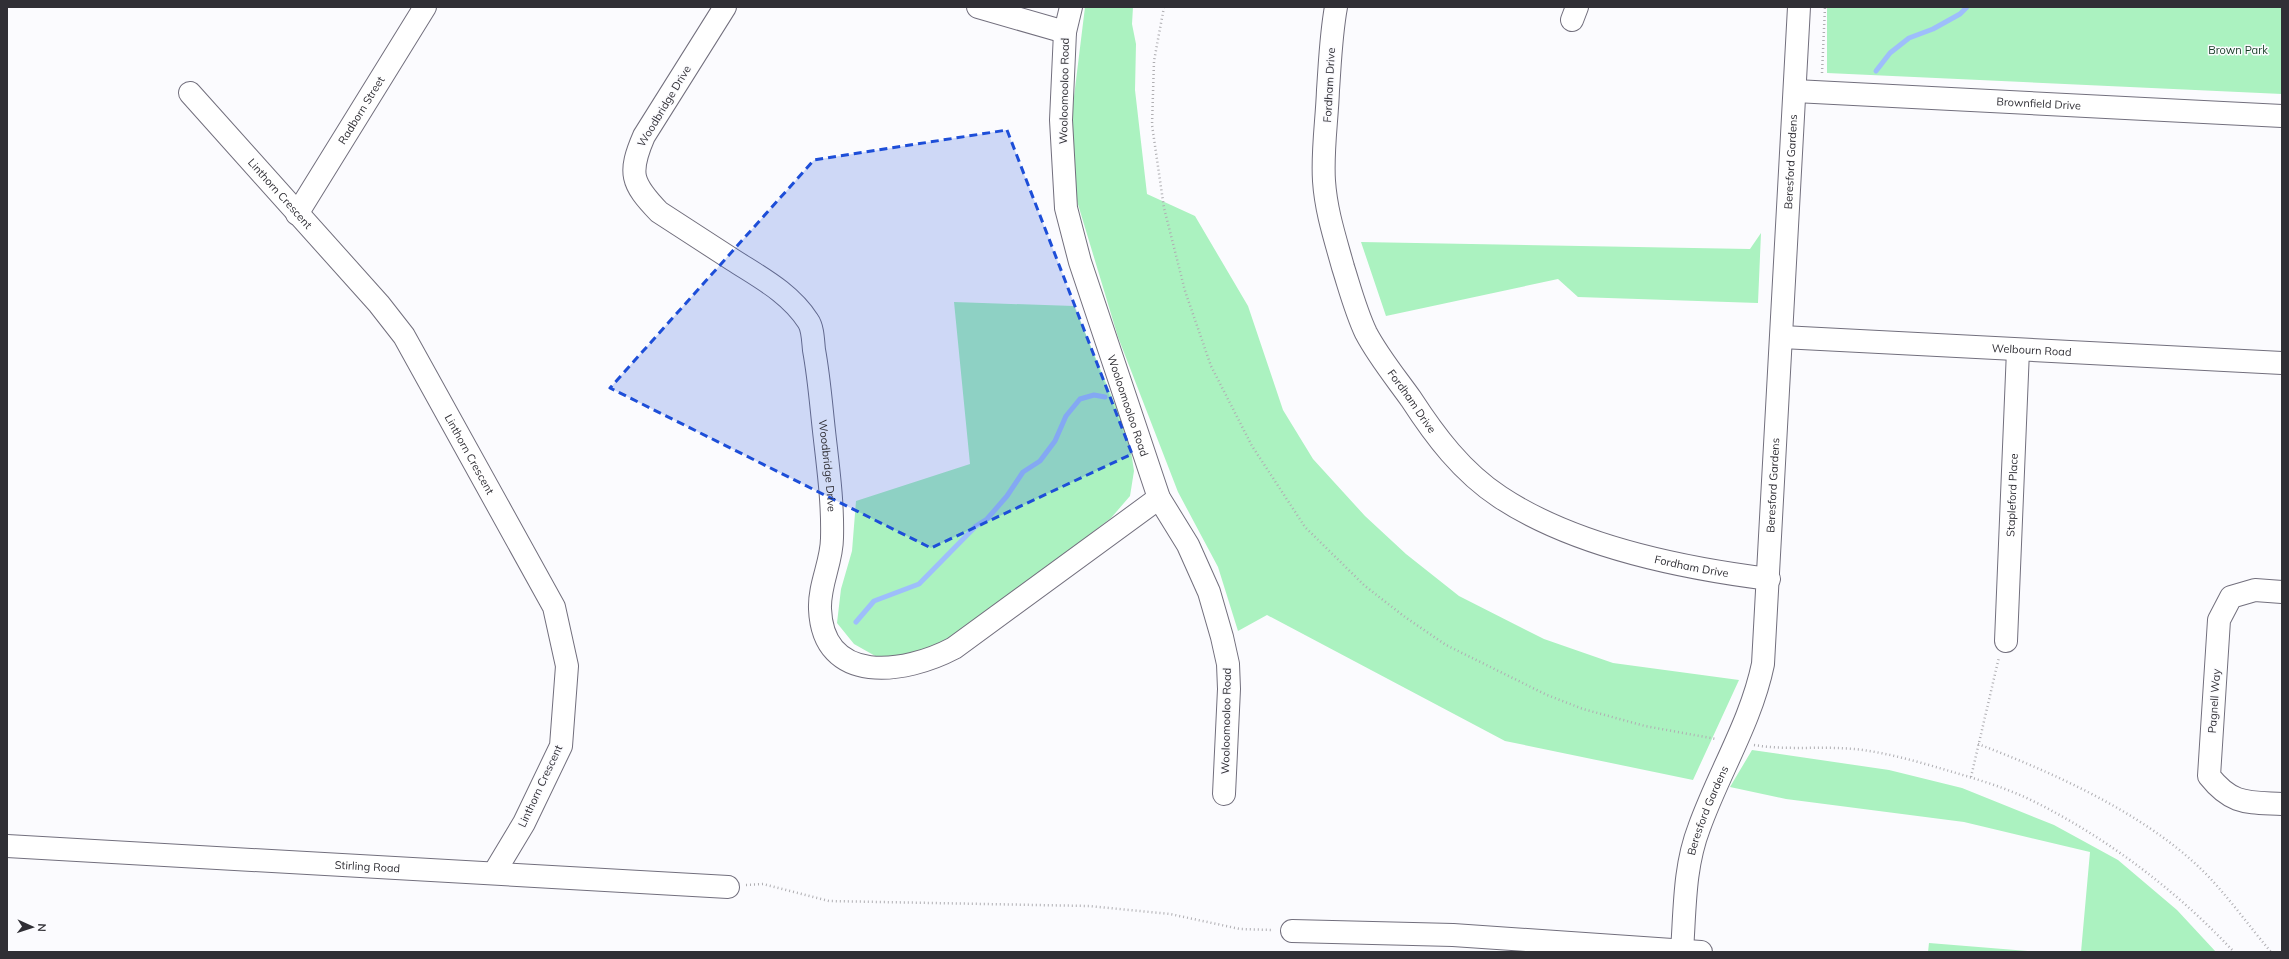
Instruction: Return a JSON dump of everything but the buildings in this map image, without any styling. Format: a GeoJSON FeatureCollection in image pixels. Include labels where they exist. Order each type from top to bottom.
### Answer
{"type":"FeatureCollection","features":[{"type":"Feature","properties":{"kind":"street","name":"Radborn Street"},"geometry":{"type":"LineString","coordinates":[[297,214],[425,7]]}},
{"type":"Feature","properties":{"kind":"street","name":"Woodbridge Drive"},"geometry":{"type":"LineString","coordinates":[[725,7],[644,136],[635,155],[633,176],[644,196],[659,212],[785,293],[810,322],[817,366],[833,504],[832,552],[822,587],[820,608],[822,626],[832,649],[845,659],[861,666],[888,668],[915,664],[936,657],[954,648],[1159,498]]}},
{"type":"Feature","properties":{"kind":"street"},"geometry":{"type":"LineString","coordinates":[[978,7],[1065,32]]}},
{"type":"Feature","properties":{"kind":"street","name":"Wooloomooloo Road"},"geometry":{"type":"LineString","coordinates":[[1071,7],[1065,32],[1061,120],[1066,208],[1080,262],[1159,498],[1188,545],[1209,592],[1222,637],[1228,664],[1229,689],[1224,794]]}},
{"type":"Feature","properties":{"kind":"street","name":"Fordham Drive"},"geometry":{"type":"LineString","coordinates":[[1336,7],[1331,45],[1325,152],[1324,181],[1328,215],[1355,305],[1367,334],[1436,436],[1466,469],[1499,496],[1533,516],[1570,532],[1669,562],[1732,574],[1769,579]]}},
{"type":"Feature","properties":{"kind":"street","name":"Beresford Gardens"},"geometry":{"type":"LineString","coordinates":[[1692,951],[1686,877],[1698,828],[1735,742],[1747,720],[1757,691],[1762,664],[1769,579],[1799,7]]}},
{"type":"Feature","properties":{"kind":"street","name":"Brownfield Drive"},"geometry":{"type":"LineString","coordinates":[[1794,91],[2282,116]]}},
{"type":"Feature","properties":{"kind":"street","name":"Linthorn Crescent"},"geometry":{"type":"LineString","coordinates":[[190,93],[379,304],[404,336],[554,608],[567,666],[561,746],[524,822],[494,873]]}},
{"type":"Feature","properties":{"kind":"street","name":"Welbourn Road"},"geometry":{"type":"LineString","coordinates":[[1782,337],[2282,364]]}},
{"type":"Feature","properties":{"kind":"street","name":"Stapleford Place"},"geometry":{"type":"LineString","coordinates":[[2006,641],[2018,350]]}},
{"type":"Feature","properties":{"kind":"street","name":"Pagnell Way"},"geometry":{"type":"LineString","coordinates":[[2282,592],[2255,590],[2230,597],[2219,620],[2209,776],[2222,792],[2245,802],[2282,804]]}},
{"type":"Feature","properties":{"kind":"street","name":"Stirling Road"},"geometry":{"type":"LineString","coordinates":[[7,846],[728,887]]}},
{"type":"Feature","properties":{"kind":"street"},"geometry":{"type":"LineString","coordinates":[[1292,931],[1453,934],[1692,951]]}},
{"type":"Feature","properties":{"kind":"path"},"geometry":{"type":"LineString","coordinates":[[1164,7],[1154,60],[1152,125],[1164,208],[1184,291],[1211,366],[1252,446],[1305,527],[1365,586],[1404,617],[1446,645],[1547,696],[1583,709],[1645,726],[1773,748],[1863,750],[1924,763],[1971,777],[2036,802],[2100,838],[2151,876],[2204,920],[2234,952]]}},
{"type":"Feature","properties":{"kind":"path"},"geometry":{"type":"LineString","coordinates":[[1821,92],[1825,7]]}},
{"type":"Feature","properties":{"kind":"path"},"geometry":{"type":"LineString","coordinates":[[1971,777],[1996,666],[2006,641]]}},
{"type":"Feature","properties":{"kind":"path"},"geometry":{"type":"LineString","coordinates":[[1978,744],[2042,770],[2116,808],[2176,848],[2201,869],[2271,952]]}},
{"type":"Feature","properties":{"kind":"path"},"geometry":{"type":"LineString","coordinates":[[728,887],[763,884],[829,901],[1089,906],[1170,914],[1240,929],[1292,931]]}},
{"type":"Feature","properties":{"kind":"highlighted area"},"geometry":{"type":"Polygon","coordinates":[[[1007,130],[1132,454],[931,548],[610,388],[814,160],[1007,130]]]}},
{"type":"Feature","properties":{"kind":"green space"},"geometry":{"type":"Polygon","coordinates":[[[1085,7],[1133,7],[1132,24],[1136,44],[1135,90],[1147,194],[1195,216],[1248,306],[1283,410],[1313,459],[1365,516],[1406,554],[1459,596],[1544,639],[1613,663],[1739,680],[1693,780],[1505,741],[1267,615],[1238,631],[1218,567],[1178,492],[1118,337],[1077,201],[1071,121],[1085,7]]]}},
{"type":"Feature","properties":{"kind":"green space","name":"Brown Park"},"geometry":{"type":"Polygon","coordinates":[[[1827,7],[2282,7],[2282,94],[1827,73],[1827,7]]]}},
{"type":"Feature","properties":{"kind":"green space"},"geometry":{"type":"Polygon","coordinates":[[[1761,233],[1758,303],[1578,297],[1558,279],[1386,316],[1361,242],[1750,249],[1761,233]]]}},
{"type":"Feature","properties":{"kind":"green space"},"geometry":{"type":"Polygon","coordinates":[[[954,302],[1074,306],[1129,438],[1134,471],[1130,496],[1111,518],[1023,586],[941,644],[907,655],[877,657],[854,644],[837,623],[841,589],[852,551],[856,501],[970,464],[954,302]]]}},
{"type":"Feature","properties":{"kind":"green space"},"geometry":{"type":"Polygon","coordinates":[[[1752,750],[1889,770],[1962,788],[2054,825],[2118,860],[2177,910],[2216,952],[2081,952],[2090,852],[1964,822],[1786,799],[1730,787],[1752,750]]]}},
{"type":"Feature","properties":{"kind":"green space"},"geometry":{"type":"Polygon","coordinates":[[[1929,943],[2039,952],[1928,952],[1929,943]]]}},
{"type":"Feature","properties":{"kind":"waterway"},"geometry":{"type":"LineString","coordinates":[[1876,71],[1890,53],[1909,38],[1933,29],[1960,14],[1967,7]]}},
{"type":"Feature","properties":{"kind":"waterway"},"geometry":{"type":"LineString","coordinates":[[856,622],[874,601],[919,584],[976,526],[987,519],[1007,496],[1023,472],[1040,461],[1055,441],[1066,416],[1080,399],[1094,395],[1105,397]]}}]}
